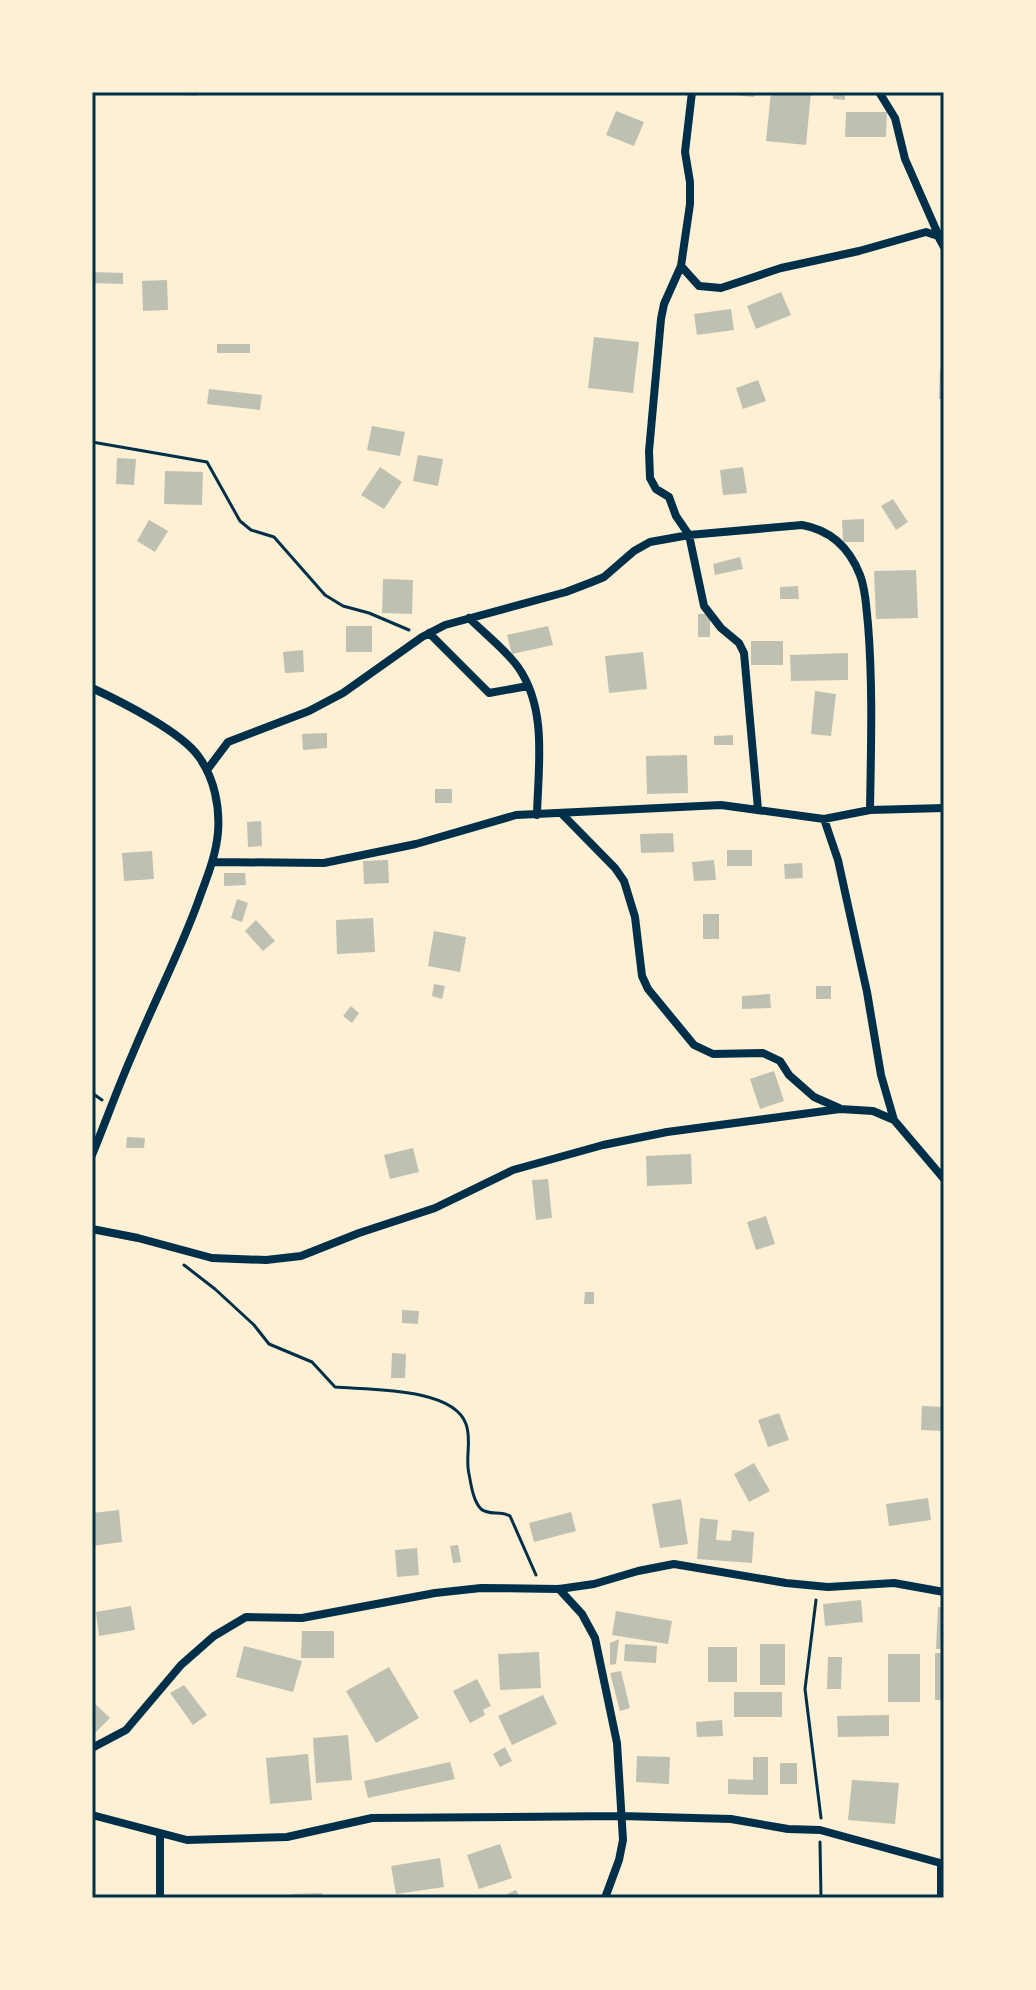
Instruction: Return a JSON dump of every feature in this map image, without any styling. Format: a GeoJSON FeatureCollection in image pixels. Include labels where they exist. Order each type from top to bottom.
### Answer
{"type":"FeatureCollection","features":[{"type":"Feature","properties":{"kind":"street"},"geometry":{"type":"LineString","coordinates":[[692,92],[685,152],[690,204],[681,266],[664,304],[661,319],[649,464],[652,484],[669,497],[676,516],[689,535],[704,606],[721,628],[739,643],[744,653],[758,809]]}},
{"type":"Feature","properties":{"kind":"street"},"geometry":{"type":"LineString","coordinates":[[879,92],[895,118],[905,159],[944,247]]}},
{"type":"Feature","properties":{"kind":"street"},"geometry":{"type":"LineString","coordinates":[[681,266],[699,286],[721,288],[781,268],[926,232],[938,236]]}},
{"type":"Feature","properties":{"kind":"street"},"geometry":{"type":"LineString","coordinates":[[207,770],[228,742],[309,711],[343,693],[425,635],[469,618],[566,592],[604,577],[642,545],[689,535],[802,525],[816,527],[834,536],[860,573],[865,590],[871,658],[870,810]]}},
{"type":"Feature","properties":{"kind":"street"},"geometry":{"type":"LineString","coordinates":[[469,618],[518,666],[528,686],[540,732],[537,815]]}},
{"type":"Feature","properties":{"kind":"street"},"geometry":{"type":"LineString","coordinates":[[425,635],[489,693],[528,686]]}},
{"type":"Feature","properties":{"kind":"street"},"geometry":{"type":"LineString","coordinates":[[92,688],[172,733],[195,751],[207,770],[218,806],[213,862],[163,990],[133,1052],[92,1155]]}},
{"type":"Feature","properties":{"kind":"street"},"geometry":{"type":"LineString","coordinates":[[213,862],[324,863],[416,844],[509,817],[721,805],[824,819],[870,810],[944,808]]}},
{"type":"Feature","properties":{"kind":"street"},"geometry":{"type":"LineString","coordinates":[[563,815],[624,881],[635,917],[642,976],[648,989],[694,1045],[713,1054],[763,1053],[780,1061],[789,1075],[814,1097],[840,1109]]}},
{"type":"Feature","properties":{"kind":"street"},"geometry":{"type":"LineString","coordinates":[[824,819],[838,860],[867,992],[881,1075],[894,1120],[944,1179]]}},
{"type":"Feature","properties":{"kind":"street"},"geometry":{"type":"LineString","coordinates":[[92,1229],[212,1258],[266,1260],[301,1256],[435,1208],[513,1170],[667,1132],[840,1109],[873,1111],[894,1120]]}},
{"type":"Feature","properties":{"kind":"street"},"geometry":{"type":"LineString","coordinates":[[92,1748],[126,1730],[181,1665],[214,1636],[238,1620],[256,1615],[302,1618],[448,1591],[494,1587],[559,1589],[594,1584],[674,1564],[786,1583],[817,1586],[894,1583],[944,1592]]}},
{"type":"Feature","properties":{"kind":"street"},"geometry":{"type":"LineString","coordinates":[[559,1589],[582,1614],[595,1638],[617,1743],[621,1850],[605,1898]]}},
{"type":"Feature","properties":{"kind":"street"},"geometry":{"type":"LineString","coordinates":[[92,1815],[187,1840],[287,1837],[372,1818],[621,1816],[731,1819],[788,1829],[820,1830],[942,1863],[941,1898]]}},
{"type":"Feature","properties":{"kind":"street"},"geometry":{"type":"LineString","coordinates":[[160,1835],[160,1898]]}},
{"type":"Feature","properties":{"kind":"path"},"geometry":{"type":"LineString","coordinates":[[92,442],[207,462],[240,521],[251,530],[277,539],[325,595],[343,606],[379,616],[425,635]]}},
{"type":"Feature","properties":{"kind":"path"},"geometry":{"type":"LineString","coordinates":[[168,1247],[185,1267],[215,1289],[254,1325],[269,1344],[312,1362],[335,1387],[437,1399],[458,1411],[466,1423],[466,1457],[478,1506],[487,1512],[502,1512],[510,1516],[541,1587]]}},
{"type":"Feature","properties":{"kind":"path"},"geometry":{"type":"LineString","coordinates":[[817,1586],[805,1689],[821,1812],[821,1898]]}},
{"type":"Feature","properties":{"kind":"building"},"geometry":{"type":"Polygon","coordinates":[[[168,92],[198,92],[197,96],[168,92]]]}},
{"type":"Feature","properties":{"kind":"building"},"geometry":{"type":"Polygon","coordinates":[[[733,92],[755,92],[754,97],[733,95],[733,92]]]}},
{"type":"Feature","properties":{"kind":"building"},"geometry":{"type":"Polygon","coordinates":[[[771,92],[811,92],[806,145],[766,141],[771,92]]]}},
{"type":"Feature","properties":{"kind":"building"},"geometry":{"type":"Polygon","coordinates":[[[833,92],[845,92],[845,100],[833,99],[833,92]]]}},
{"type":"Feature","properties":{"kind":"building"},"geometry":{"type":"Polygon","coordinates":[[[616,111],[644,122],[634,146],[606,135],[616,111]]]}},
{"type":"Feature","properties":{"kind":"building"},"geometry":{"type":"Polygon","coordinates":[[[846,112],[887,112],[886,137],[845,137],[846,112]]]}},
{"type":"Feature","properties":{"kind":"building"},"geometry":{"type":"Polygon","coordinates":[[[92,272],[123,273],[123,284],[92,283],[92,272]]]}},
{"type":"Feature","properties":{"kind":"building"},"geometry":{"type":"Polygon","coordinates":[[[167,280],[168,310],[143,311],[142,281],[167,280]]]}},
{"type":"Feature","properties":{"kind":"building"},"geometry":{"type":"Polygon","coordinates":[[[781,292],[791,315],[756,329],[747,306],[781,292]]]}},
{"type":"Feature","properties":{"kind":"building"},"geometry":{"type":"Polygon","coordinates":[[[731,309],[734,330],[697,335],[694,314],[731,309]]]}},
{"type":"Feature","properties":{"kind":"building"},"geometry":{"type":"Polygon","coordinates":[[[594,337],[639,342],[633,393],[588,388],[594,337]]]}},
{"type":"Feature","properties":{"kind":"building"},"geometry":{"type":"Polygon","coordinates":[[[217,344],[250,344],[250,353],[217,353],[217,344]]]}},
{"type":"Feature","properties":{"kind":"building"},"geometry":{"type":"Polygon","coordinates":[[[940,369],[944,369],[944,399],[939,399],[940,369]]]}},
{"type":"Feature","properties":{"kind":"building"},"geometry":{"type":"Polygon","coordinates":[[[758,380],[766,401],[743,409],[736,388],[758,380]]]}},
{"type":"Feature","properties":{"kind":"building"},"geometry":{"type":"Polygon","coordinates":[[[209,389],[262,395],[260,410],[207,404],[209,389]]]}},
{"type":"Feature","properties":{"kind":"building"},"geometry":{"type":"Polygon","coordinates":[[[372,426],[405,432],[400,456],[367,450],[372,426]]]}},
{"type":"Feature","properties":{"kind":"building"},"geometry":{"type":"Polygon","coordinates":[[[418,455],[443,459],[438,486],[413,481],[418,455]]]}},
{"type":"Feature","properties":{"kind":"building"},"geometry":{"type":"Polygon","coordinates":[[[117,458],[136,459],[134,485],[116,484],[117,458]]]}},
{"type":"Feature","properties":{"kind":"building"},"geometry":{"type":"Polygon","coordinates":[[[380,467],[402,482],[384,509],[361,495],[380,467]]]}},
{"type":"Feature","properties":{"kind":"building"},"geometry":{"type":"Polygon","coordinates":[[[743,467],[747,493],[723,495],[720,470],[743,467]]]}},
{"type":"Feature","properties":{"kind":"building"},"geometry":{"type":"Polygon","coordinates":[[[165,471],[203,472],[202,505],[164,504],[165,471]]]}},
{"type":"Feature","properties":{"kind":"building"},"geometry":{"type":"Polygon","coordinates":[[[893,499],[908,522],[896,530],[881,506],[893,499]]]}},
{"type":"Feature","properties":{"kind":"building"},"geometry":{"type":"Polygon","coordinates":[[[864,519],[864,542],[843,542],[842,520],[864,519]]]}},
{"type":"Feature","properties":{"kind":"building"},"geometry":{"type":"Polygon","coordinates":[[[149,520],[168,531],[155,552],[137,541],[149,520]]]}},
{"type":"Feature","properties":{"kind":"building"},"geometry":{"type":"Polygon","coordinates":[[[740,557],[743,569],[715,575],[713,564],[740,557]]]}},
{"type":"Feature","properties":{"kind":"building"},"geometry":{"type":"Polygon","coordinates":[[[916,570],[918,618],[876,619],[874,571],[916,570]]]}},
{"type":"Feature","properties":{"kind":"building"},"geometry":{"type":"Polygon","coordinates":[[[383,579],[413,580],[412,614],[382,613],[383,579]]]}},
{"type":"Feature","properties":{"kind":"building"},"geometry":{"type":"Polygon","coordinates":[[[798,586],[799,599],[780,599],[780,587],[798,586]]]}},
{"type":"Feature","properties":{"kind":"building"},"geometry":{"type":"Polygon","coordinates":[[[698,614],[710,614],[710,637],[698,637],[698,614]]]}},
{"type":"Feature","properties":{"kind":"building"},"geometry":{"type":"Polygon","coordinates":[[[346,626],[372,626],[372,652],[346,652],[346,626]]]}},
{"type":"Feature","properties":{"kind":"building"},"geometry":{"type":"Polygon","coordinates":[[[548,626],[553,645],[512,654],[507,635],[548,626]]]}},
{"type":"Feature","properties":{"kind":"building"},"geometry":{"type":"Polygon","coordinates":[[[751,641],[783,641],[783,665],[751,665],[751,641]]]}},
{"type":"Feature","properties":{"kind":"building"},"geometry":{"type":"Polygon","coordinates":[[[303,650],[304,672],[285,673],[283,652],[303,650]]]}},
{"type":"Feature","properties":{"kind":"building"},"geometry":{"type":"Polygon","coordinates":[[[643,652],[647,689],[609,693],[605,656],[643,652]]]}},
{"type":"Feature","properties":{"kind":"building"},"geometry":{"type":"Polygon","coordinates":[[[848,653],[848,680],[791,681],[790,655],[848,653]]]}},
{"type":"Feature","properties":{"kind":"building"},"geometry":{"type":"Polygon","coordinates":[[[815,691],[836,694],[831,736],[811,734],[815,691]]]}},
{"type":"Feature","properties":{"kind":"building"},"geometry":{"type":"Polygon","coordinates":[[[327,733],[327,748],[303,750],[302,734],[327,733]]]}},
{"type":"Feature","properties":{"kind":"building"},"geometry":{"type":"Polygon","coordinates":[[[733,735],[733,745],[714,745],[714,736],[733,735]]]}},
{"type":"Feature","properties":{"kind":"building"},"geometry":{"type":"Polygon","coordinates":[[[687,755],[688,793],[647,794],[646,756],[687,755]]]}},
{"type":"Feature","properties":{"kind":"building"},"geometry":{"type":"Polygon","coordinates":[[[435,789],[452,789],[452,803],[435,803],[435,789]]]}},
{"type":"Feature","properties":{"kind":"building"},"geometry":{"type":"Polygon","coordinates":[[[261,821],[262,846],[248,847],[247,822],[261,821]]]}},
{"type":"Feature","properties":{"kind":"building"},"geometry":{"type":"Polygon","coordinates":[[[673,833],[674,852],[641,853],[640,834],[673,833]]]}},
{"type":"Feature","properties":{"kind":"building"},"geometry":{"type":"Polygon","coordinates":[[[727,850],[752,850],[752,866],[727,866],[727,850]]]}},
{"type":"Feature","properties":{"kind":"building"},"geometry":{"type":"Polygon","coordinates":[[[152,851],[154,879],[124,881],[122,853],[152,851]]]}},
{"type":"Feature","properties":{"kind":"building"},"geometry":{"type":"Polygon","coordinates":[[[388,860],[389,883],[364,884],[363,861],[388,860]]]}},
{"type":"Feature","properties":{"kind":"building"},"geometry":{"type":"Polygon","coordinates":[[[714,860],[716,880],[694,881],[692,862],[714,860]]]}},
{"type":"Feature","properties":{"kind":"building"},"geometry":{"type":"Polygon","coordinates":[[[802,863],[803,878],[785,879],[784,864],[802,863]]]}},
{"type":"Feature","properties":{"kind":"building"},"geometry":{"type":"Polygon","coordinates":[[[224,873],[245,873],[246,885],[224,886],[224,873]]]}},
{"type":"Feature","properties":{"kind":"building"},"geometry":{"type":"Polygon","coordinates":[[[237,899],[248,903],[242,922],[231,918],[237,899]]]}},
{"type":"Feature","properties":{"kind":"building"},"geometry":{"type":"Polygon","coordinates":[[[703,914],[719,914],[719,939],[703,939],[703,914]]]}},
{"type":"Feature","properties":{"kind":"building"},"geometry":{"type":"Polygon","coordinates":[[[373,918],[375,952],[337,954],[336,920],[373,918]]]}},
{"type":"Feature","properties":{"kind":"building"},"geometry":{"type":"Polygon","coordinates":[[[256,920],[275,941],[263,951],[245,931],[256,920]]]}},
{"type":"Feature","properties":{"kind":"building"},"geometry":{"type":"Polygon","coordinates":[[[434,931],[466,937],[460,972],[428,966],[434,931]]]}},
{"type":"Feature","properties":{"kind":"building"},"geometry":{"type":"Polygon","coordinates":[[[434,984],[445,986],[442,999],[432,996],[434,984]]]}},
{"type":"Feature","properties":{"kind":"building"},"geometry":{"type":"Polygon","coordinates":[[[816,986],[831,986],[831,999],[816,999],[816,986]]]}},
{"type":"Feature","properties":{"kind":"building"},"geometry":{"type":"Polygon","coordinates":[[[770,994],[771,1008],[742,1009],[742,996],[770,994]]]}},
{"type":"Feature","properties":{"kind":"building"},"geometry":{"type":"Polygon","coordinates":[[[351,1006],[359,1013],[352,1023],[343,1016],[351,1006]]]}},
{"type":"Feature","properties":{"kind":"building"},"geometry":{"type":"Polygon","coordinates":[[[774,1071],[784,1101],[760,1109],[750,1079],[774,1071]]]}},
{"type":"Feature","properties":{"kind":"building"},"geometry":{"type":"Polygon","coordinates":[[[127,1137],[145,1138],[144,1148],[126,1148],[127,1137]]]}},
{"type":"Feature","properties":{"kind":"building"},"geometry":{"type":"Polygon","coordinates":[[[413,1148],[419,1172],[390,1179],[384,1155],[413,1148]]]}},
{"type":"Feature","properties":{"kind":"building"},"geometry":{"type":"Polygon","coordinates":[[[691,1154],[692,1184],[647,1186],[646,1156],[691,1154]]]}},
{"type":"Feature","properties":{"kind":"building"},"geometry":{"type":"Polygon","coordinates":[[[548,1179],[552,1218],[536,1220],[532,1180],[548,1179]]]}},
{"type":"Feature","properties":{"kind":"building"},"geometry":{"type":"Polygon","coordinates":[[[766,1216],[775,1244],[756,1250],[747,1222],[766,1216]]]}},
{"type":"Feature","properties":{"kind":"building"},"geometry":{"type":"Polygon","coordinates":[[[585,1292],[594,1292],[594,1304],[584,1304],[585,1292]]]}},
{"type":"Feature","properties":{"kind":"building"},"geometry":{"type":"Polygon","coordinates":[[[402,1310],[419,1311],[418,1324],[402,1323],[402,1310]]]}},
{"type":"Feature","properties":{"kind":"building"},"geometry":{"type":"Polygon","coordinates":[[[392,1353],[406,1354],[405,1378],[391,1378],[392,1353]]]}},
{"type":"Feature","properties":{"kind":"building"},"geometry":{"type":"Polygon","coordinates":[[[922,1406],[944,1407],[944,1431],[921,1430],[922,1406]]]}},
{"type":"Feature","properties":{"kind":"building"},"geometry":{"type":"Polygon","coordinates":[[[779,1413],[789,1440],[768,1447],[758,1420],[779,1413]]]}},
{"type":"Feature","properties":{"kind":"building"},"geometry":{"type":"Polygon","coordinates":[[[754,1463],[770,1491],[749,1502],[734,1474],[754,1463]]]}},
{"type":"Feature","properties":{"kind":"building"},"geometry":{"type":"Polygon","coordinates":[[[928,1498],[931,1520],[889,1526],[886,1504],[928,1498]]]}},
{"type":"Feature","properties":{"kind":"building"},"geometry":{"type":"Polygon","coordinates":[[[681,1499],[688,1544],[660,1548],[652,1504],[681,1499]]]}},
{"type":"Feature","properties":{"kind":"building"},"geometry":{"type":"Polygon","coordinates":[[[119,1510],[122,1542],[92,1546],[92,1513],[119,1510]]]}},
{"type":"Feature","properties":{"kind":"building"},"geometry":{"type":"Polygon","coordinates":[[[571,1512],[576,1531],[534,1542],[529,1523],[571,1512]]]}},
{"type":"Feature","properties":{"kind":"building"},"geometry":{"type":"Polygon","coordinates":[[[700,1518],[718,1520],[716,1540],[731,1541],[732,1530],[754,1532],[752,1563],[697,1559],[700,1518]]]}},
{"type":"Feature","properties":{"kind":"building"},"geometry":{"type":"Polygon","coordinates":[[[458,1545],[461,1562],[453,1563],[450,1546],[458,1545]]]}},
{"type":"Feature","properties":{"kind":"building"},"geometry":{"type":"Polygon","coordinates":[[[417,1548],[419,1575],[397,1577],[395,1550],[417,1548]]]}},
{"type":"Feature","properties":{"kind":"building"},"geometry":{"type":"Polygon","coordinates":[[[861,1600],[863,1622],[825,1626],[823,1604],[861,1600]]]}},
{"type":"Feature","properties":{"kind":"building"},"geometry":{"type":"Polygon","coordinates":[[[131,1606],[135,1630],[99,1636],[96,1612],[131,1606]]]}},
{"type":"Feature","properties":{"kind":"building"},"geometry":{"type":"Polygon","coordinates":[[[938,1607],[944,1607],[944,1649],[936,1649],[938,1607]]]}},
{"type":"Feature","properties":{"kind":"building"},"geometry":{"type":"Polygon","coordinates":[[[616,1611],[672,1621],[668,1644],[612,1635],[616,1611]]]}},
{"type":"Feature","properties":{"kind":"building"},"geometry":{"type":"Polygon","coordinates":[[[302,1631],[334,1631],[334,1658],[301,1658],[302,1631]]]}},
{"type":"Feature","properties":{"kind":"building"},"geometry":{"type":"Polygon","coordinates":[[[619,1639],[616,1664],[610,1665],[610,1643],[619,1639]]]}},
{"type":"Feature","properties":{"kind":"building"},"geometry":{"type":"Polygon","coordinates":[[[625,1644],[657,1646],[656,1663],[624,1661],[625,1644]]]}},
{"type":"Feature","properties":{"kind":"building"},"geometry":{"type":"Polygon","coordinates":[[[760,1644],[785,1644],[785,1685],[760,1685],[760,1644]]]}},
{"type":"Feature","properties":{"kind":"building"},"geometry":{"type":"Polygon","coordinates":[[[244,1646],[302,1661],[293,1692],[236,1677],[244,1646]]]}},
{"type":"Feature","properties":{"kind":"building"},"geometry":{"type":"Polygon","coordinates":[[[708,1647],[737,1647],[737,1682],[708,1682],[708,1647]]]}},
{"type":"Feature","properties":{"kind":"building"},"geometry":{"type":"Polygon","coordinates":[[[539,1652],[541,1688],[500,1690],[498,1654],[539,1652]]]}},
{"type":"Feature","properties":{"kind":"building"},"geometry":{"type":"Polygon","coordinates":[[[935,1653],[942,1653],[942,1700],[935,1700],[935,1653]]]}},
{"type":"Feature","properties":{"kind":"building"},"geometry":{"type":"Polygon","coordinates":[[[888,1654],[920,1654],[920,1702],[888,1702],[888,1654]]]}},
{"type":"Feature","properties":{"kind":"building"},"geometry":{"type":"Polygon","coordinates":[[[828,1657],[842,1657],[841,1689],[827,1689],[828,1657]]]}},
{"type":"Feature","properties":{"kind":"building"},"geometry":{"type":"Polygon","coordinates":[[[389,1667],[419,1718],[376,1743],[346,1691],[389,1667]]]}},
{"type":"Feature","properties":{"kind":"building"},"geometry":{"type":"Polygon","coordinates":[[[621,1671],[630,1708],[620,1711],[610,1673],[621,1671]]]}},
{"type":"Feature","properties":{"kind":"building"},"geometry":{"type":"Polygon","coordinates":[[[477,1679],[491,1706],[483,1710],[485,1715],[470,1723],[453,1691],[477,1679]]]}},
{"type":"Feature","properties":{"kind":"building"},"geometry":{"type":"Polygon","coordinates":[[[184,1685],[207,1715],[193,1725],[170,1693],[184,1685]]]}},
{"type":"Feature","properties":{"kind":"building"},"geometry":{"type":"Polygon","coordinates":[[[734,1692],[782,1692],[782,1717],[734,1717],[734,1692]]]}},
{"type":"Feature","properties":{"kind":"building"},"geometry":{"type":"Polygon","coordinates":[[[543,1695],[557,1724],[512,1745],[498,1716],[543,1695]]]}},
{"type":"Feature","properties":{"kind":"building"},"geometry":{"type":"Polygon","coordinates":[[[92,1701],[110,1718],[92,1736],[92,1701]]]}},
{"type":"Feature","properties":{"kind":"building"},"geometry":{"type":"Polygon","coordinates":[[[889,1715],[889,1736],[838,1737],[837,1716],[889,1715]]]}},
{"type":"Feature","properties":{"kind":"building"},"geometry":{"type":"Polygon","coordinates":[[[722,1720],[723,1736],[697,1737],[696,1722],[722,1720]]]}},
{"type":"Feature","properties":{"kind":"building"},"geometry":{"type":"Polygon","coordinates":[[[348,1735],[352,1780],[316,1783],[313,1738],[348,1735]]]}},
{"type":"Feature","properties":{"kind":"building"},"geometry":{"type":"Polygon","coordinates":[[[505,1747],[512,1761],[500,1767],[493,1754],[505,1747]]]}},
{"type":"Feature","properties":{"kind":"building"},"geometry":{"type":"Polygon","coordinates":[[[308,1754],[312,1800],[270,1804],[266,1758],[308,1754]]]}},
{"type":"Feature","properties":{"kind":"building"},"geometry":{"type":"Polygon","coordinates":[[[637,1756],[670,1757],[669,1784],[636,1782],[637,1756]]]}},
{"type":"Feature","properties":{"kind":"building"},"geometry":{"type":"Polygon","coordinates":[[[753,1757],[768,1757],[768,1795],[728,1794],[728,1779],[753,1780],[753,1757]]]}},
{"type":"Feature","properties":{"kind":"building"},"geometry":{"type":"Polygon","coordinates":[[[450,1762],[455,1779],[368,1798],[364,1781],[450,1762]]]}},
{"type":"Feature","properties":{"kind":"building"},"geometry":{"type":"Polygon","coordinates":[[[780,1763],[797,1763],[797,1784],[780,1784],[780,1763]]]}},
{"type":"Feature","properties":{"kind":"building"},"geometry":{"type":"Polygon","coordinates":[[[852,1780],[899,1783],[895,1824],[848,1820],[852,1780]]]}},
{"type":"Feature","properties":{"kind":"building"},"geometry":{"type":"Polygon","coordinates":[[[500,1844],[512,1878],[479,1889],[467,1855],[500,1844]]]}},
{"type":"Feature","properties":{"kind":"building"},"geometry":{"type":"Polygon","coordinates":[[[440,1858],[444,1887],[396,1894],[391,1866],[440,1858]]]}},
{"type":"Feature","properties":{"kind":"building"},"geometry":{"type":"Polygon","coordinates":[[[516,1890],[520,1898],[498,1898],[516,1890]]]}},
{"type":"Feature","properties":{"kind":"building"},"geometry":{"type":"Polygon","coordinates":[[[322,1893],[322,1898],[291,1898],[291,1894],[322,1893]]]}}]}
